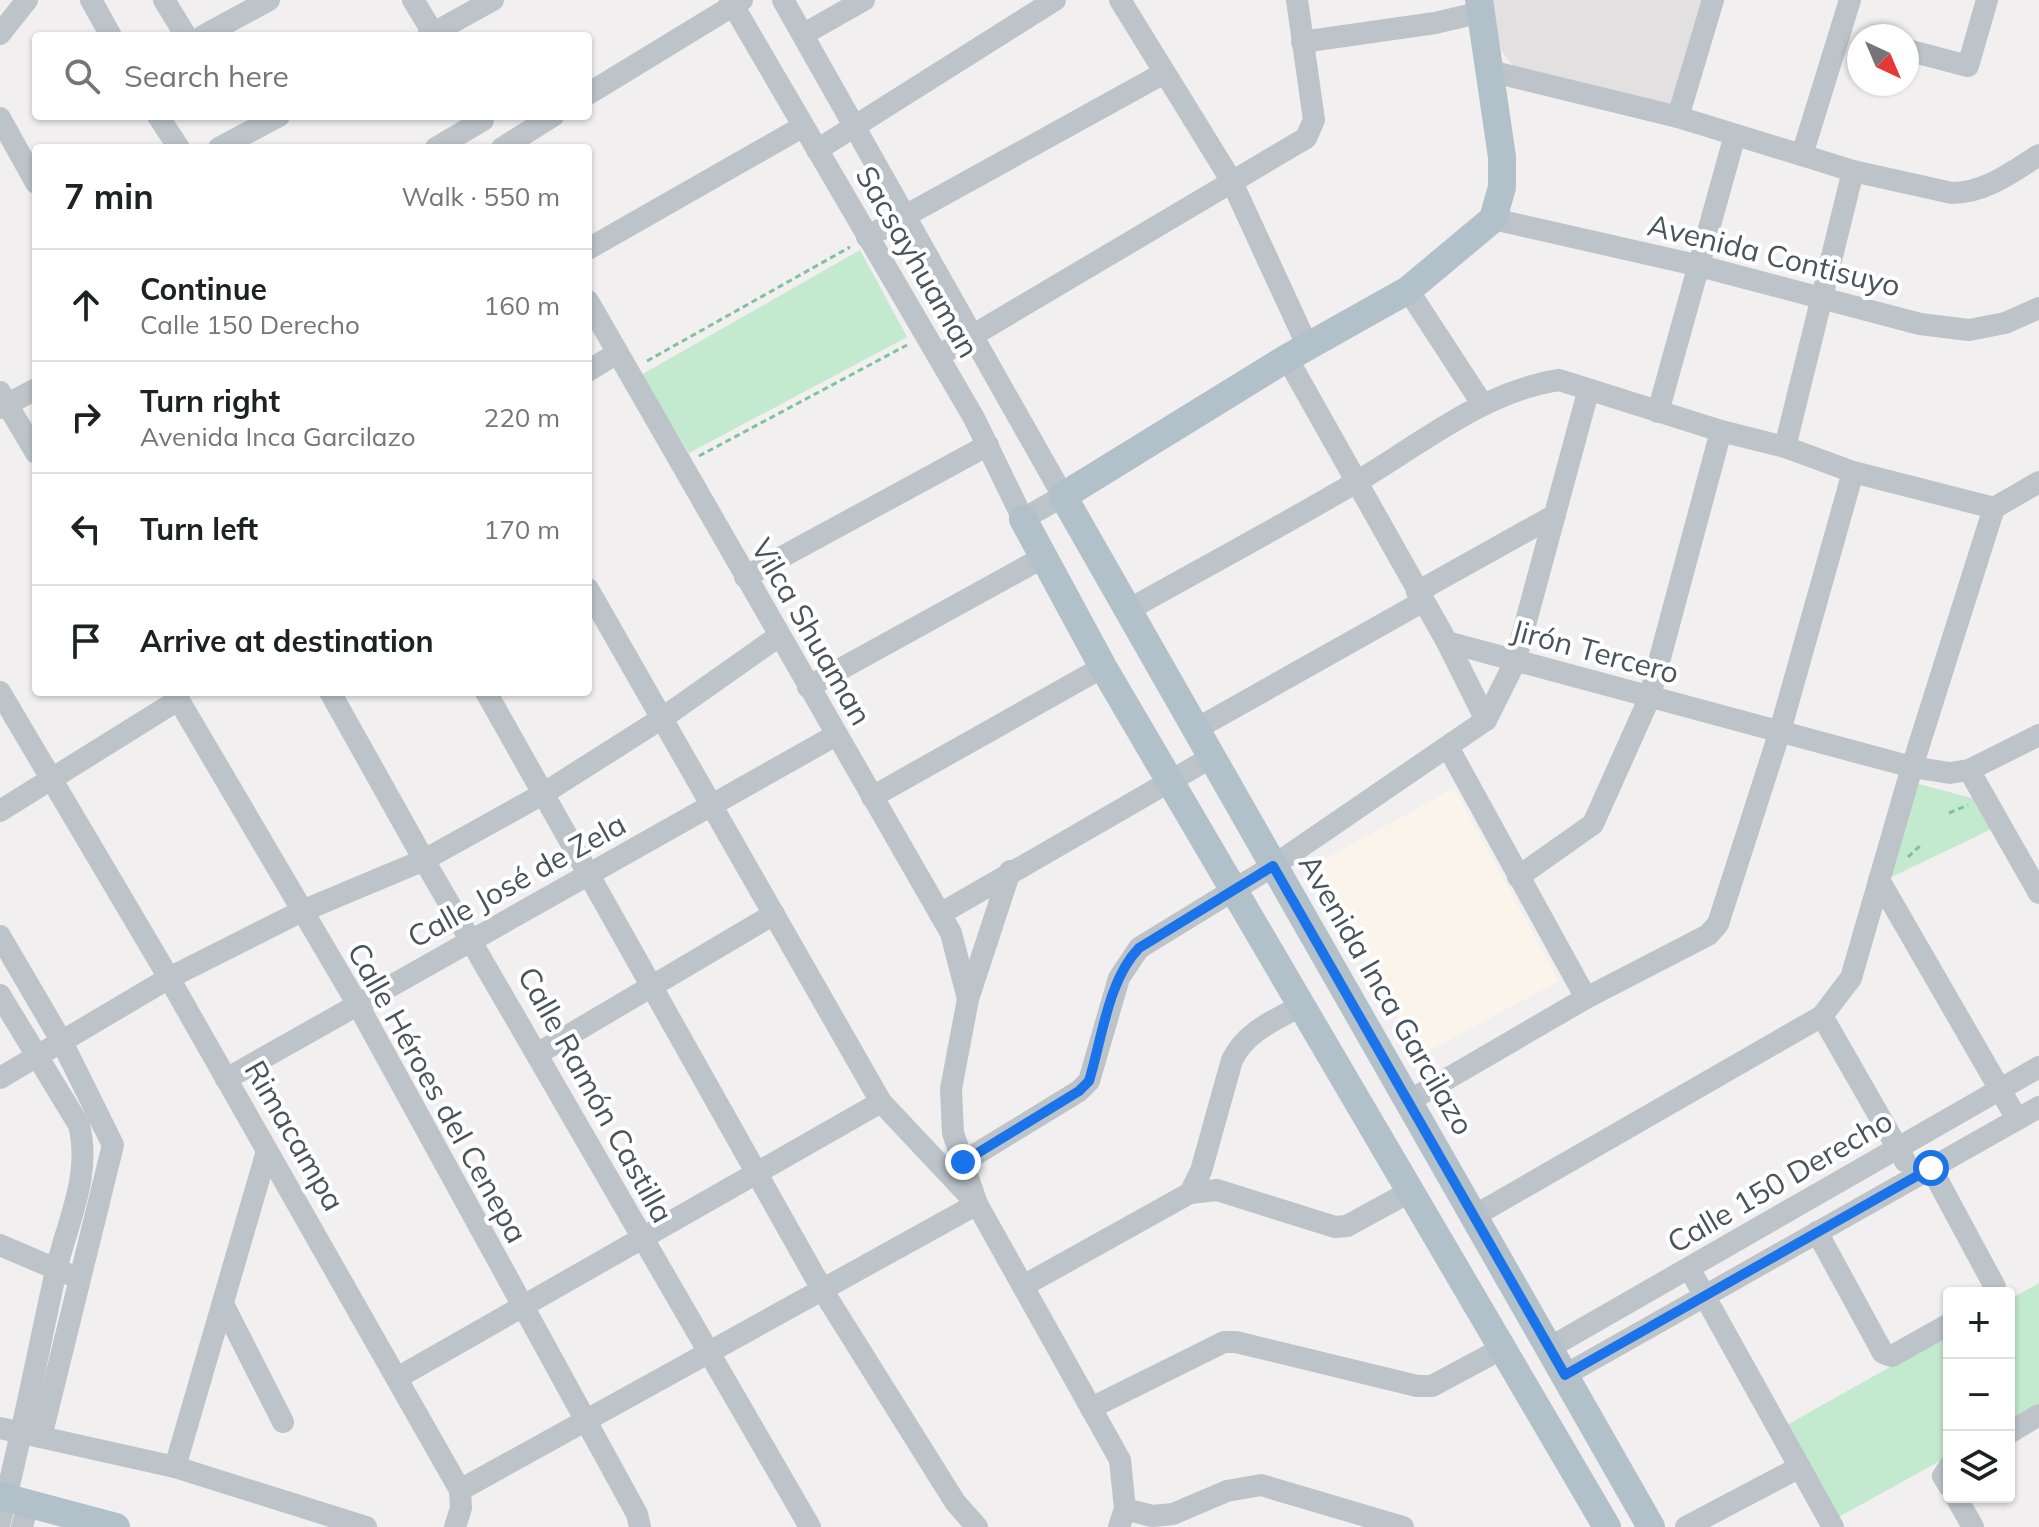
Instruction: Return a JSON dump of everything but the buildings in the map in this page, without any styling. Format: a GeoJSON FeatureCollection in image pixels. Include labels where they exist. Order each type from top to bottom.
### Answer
{"type":"FeatureCollection","features":[{"type":"Feature","properties":{"kind":"main road"},"geometry":{"type":"LineString","coordinates":[[1063,496],[1298,352],[1408,290],[1493,219],[1502,187],[1480,6]]}},
{"type":"Feature","properties":{"kind":"main road","name":"Avenida Inca Garcilazo"},"geometry":{"type":"LineString","coordinates":[[1063,496],[1651,1527]]}},
{"type":"Feature","properties":{"kind":"main road"},"geometry":{"type":"LineString","coordinates":[[1023,519],[1169,781],[1235,888],[1503,1348],[1598,1524]]}},
{"type":"Feature","properties":{"kind":"main road"},"geometry":{"type":"LineString","coordinates":[[11,1509],[116,1527]]}},
{"type":"Feature","properties":{"kind":"street"},"geometry":{"type":"LineString","coordinates":[[0,34],[27,0]]}},
{"type":"Feature","properties":{"kind":"street"},"geometry":{"type":"LineString","coordinates":[[91,0],[109,32]]}},
{"type":"Feature","properties":{"kind":"street"},"geometry":{"type":"LineString","coordinates":[[164,0],[184,32]]}},
{"type":"Feature","properties":{"kind":"street"},"geometry":{"type":"LineString","coordinates":[[210,32],[269,0]]}},
{"type":"Feature","properties":{"kind":"street"},"geometry":{"type":"LineString","coordinates":[[413,0],[430,32]]}},
{"type":"Feature","properties":{"kind":"street"},"geometry":{"type":"LineString","coordinates":[[437,32],[493,0]]}},
{"type":"Feature","properties":{"kind":"street"},"geometry":{"type":"LineString","coordinates":[[783,0],[1063,496],[1023,519]]}},
{"type":"Feature","properties":{"kind":"street"},"geometry":{"type":"LineString","coordinates":[[804,34],[864,0]]}},
{"type":"Feature","properties":{"kind":"street"},"geometry":{"type":"LineString","coordinates":[[817,150],[1055,0]]}},
{"type":"Feature","properties":{"kind":"street"},"geometry":{"type":"LineString","coordinates":[[1120,0],[1231,180],[1298,352],[1356,482],[1447,642],[1486,720]]}},
{"type":"Feature","properties":{"kind":"street"},"geometry":{"type":"LineString","coordinates":[[938,356],[1306,138],[1314,120],[1297,0]]}},
{"type":"Feature","properties":{"kind":"street"},"geometry":{"type":"LineString","coordinates":[[1678,117],[1713,0]]}},
{"type":"Feature","properties":{"kind":"street"},"geometry":{"type":"LineString","coordinates":[[1850,0],[1850,24]]}},
{"type":"Feature","properties":{"kind":"street"},"geometry":{"type":"LineString","coordinates":[[1919,53],[1968,66],[1987,0]]}},
{"type":"Feature","properties":{"kind":"street"},"geometry":{"type":"LineString","coordinates":[[592,91],[735,1]]}},
{"type":"Feature","properties":{"kind":"street","name":"Sacsayhuaman"},"geometry":{"type":"LineString","coordinates":[[735,1],[802,127],[988,445],[1023,519]]}},
{"type":"Feature","properties":{"kind":"street"},"geometry":{"type":"LineString","coordinates":[[1302,42],[1435,23],[1480,6]]}},
{"type":"Feature","properties":{"kind":"street"},"geometry":{"type":"LineString","coordinates":[[1802,155],[1847,42]]}},
{"type":"Feature","properties":{"kind":"street"},"geometry":{"type":"LineString","coordinates":[[1490,71],[1678,117],[1853,171],[1968,193],[2000,180],[2039,155]]}},
{"type":"Feature","properties":{"kind":"street"},"geometry":{"type":"LineString","coordinates":[[867,237],[1164,73]]}},
{"type":"Feature","properties":{"kind":"street"},"geometry":{"type":"LineString","coordinates":[[0,118],[32,176]]}},
{"type":"Feature","properties":{"kind":"street"},"geometry":{"type":"LineString","coordinates":[[161,120],[176,144]]}},
{"type":"Feature","properties":{"kind":"street"},"geometry":{"type":"LineString","coordinates":[[226,144],[272,120]]}},
{"type":"Feature","properties":{"kind":"street"},"geometry":{"type":"LineString","coordinates":[[442,144],[479,120]]}},
{"type":"Feature","properties":{"kind":"street"},"geometry":{"type":"LineString","coordinates":[[483,120],[498,144]]}},
{"type":"Feature","properties":{"kind":"street"},"geometry":{"type":"LineString","coordinates":[[508,144],[546,120]]}},
{"type":"Feature","properties":{"kind":"street"},"geometry":{"type":"LineString","coordinates":[[592,247],[802,127]]}},
{"type":"Feature","properties":{"kind":"street"},"geometry":{"type":"LineString","coordinates":[[1658,412],[1696,265],[1735,135]]}},
{"type":"Feature","properties":{"kind":"street"},"geometry":{"type":"LineString","coordinates":[[1785,447],[1853,171]]}},
{"type":"Feature","properties":{"kind":"street","name":"Avenida Contisuyo"},"geometry":{"type":"LineString","coordinates":[[1493,219],[1696,265],[1920,324],[1969,330],[2005,323],[2039,308]]}},
{"type":"Feature","properties":{"kind":"street"},"geometry":{"type":"LineString","coordinates":[[1408,290],[1483,405]]}},
{"type":"Feature","properties":{"kind":"street","name":"Vilca Shuaman"},"geometry":{"type":"LineString","coordinates":[[592,308],[951,933],[968,999]]}},
{"type":"Feature","properties":{"kind":"street"},"geometry":{"type":"LineString","coordinates":[[592,370],[623,362]]}},
{"type":"Feature","properties":{"kind":"street"},"geometry":{"type":"LineString","coordinates":[[1128,610],[1356,482],[1483,405],[1532,384],[1559,380],[1588,392],[1785,447],[1853,472],[1994,508]]}},
{"type":"Feature","properties":{"kind":"street"},"geometry":{"type":"LineString","coordinates":[[32,390],[2,401],[32,447]]}},
{"type":"Feature","properties":{"kind":"street"},"geometry":{"type":"LineString","coordinates":[[963,1162],[1079,1091],[1089,1081],[1119,978],[1128,959],[1139,948],[1273,866],[1486,720],[1515,662],[1588,392]]}},
{"type":"Feature","properties":{"kind":"street"},"geometry":{"type":"LineString","coordinates":[[1518,877],[1593,824],[1649,699],[1721,431]]}},
{"type":"Feature","properties":{"kind":"street"},"geometry":{"type":"LineString","coordinates":[[745,577],[988,445]]}},
{"type":"Feature","properties":{"kind":"street"},"geometry":{"type":"LineString","coordinates":[[1409,1101],[1586,998],[1708,935],[1718,924],[1780,731],[1853,472]]}},
{"type":"Feature","properties":{"kind":"street"},"geometry":{"type":"LineString","coordinates":[[1474,1216],[1822,1016],[1851,978],[1912,767],[1994,508],[2039,482]]}},
{"type":"Feature","properties":{"kind":"street"},"geometry":{"type":"LineString","coordinates":[[1196,729],[1555,515]]}},
{"type":"Feature","properties":{"kind":"street"},"geometry":{"type":"LineString","coordinates":[[808,687],[1042,558]]}},
{"type":"Feature","properties":{"kind":"street"},"geometry":{"type":"LineString","coordinates":[[592,596],[664,717],[881,1102],[977,1204]]}},
{"type":"Feature","properties":{"kind":"street"},"geometry":{"type":"LineString","coordinates":[[0,1078],[169,978],[300,912],[424,860],[541,795],[664,717],[779,636]]}},
{"type":"Feature","properties":{"kind":"street","name":"Jirón Tercero"},"geometry":{"type":"LineString","coordinates":[[1447,642],[1649,699],[1912,767],[1950,773],[1969,770],[2039,735]]}},
{"type":"Feature","properties":{"kind":"street"},"geometry":{"type":"LineString","coordinates":[[872,797],[1103,667]]}},
{"type":"Feature","properties":{"kind":"street","name":"Rimacampa"},"geometry":{"type":"LineString","coordinates":[[0,692],[169,978],[460,1490]]}},
{"type":"Feature","properties":{"kind":"street"},"geometry":{"type":"LineString","coordinates":[[0,811],[51,782],[176,696]]}},
{"type":"Feature","properties":{"kind":"street","name":"Calle Héroes del Cenepa"},"geometry":{"type":"LineString","coordinates":[[176,696],[300,912],[358,1005],[640,1527]]}},
{"type":"Feature","properties":{"kind":"street","name":"Calle Ramón Castilla"},"geometry":{"type":"LineString","coordinates":[[332,696],[810,1527]]}},
{"type":"Feature","properties":{"kind":"street"},"geometry":{"type":"LineString","coordinates":[[488,696],[541,795],[589,874],[823,1291],[955,1502],[977,1527]]}},
{"type":"Feature","properties":{"kind":"street","name":"Calle José de Zela"},"geometry":{"type":"LineString","coordinates":[[226,1079],[836,735]]}},
{"type":"Feature","properties":{"kind":"street"},"geometry":{"type":"LineString","coordinates":[[1448,747],[1586,998]]}},
{"type":"Feature","properties":{"kind":"street"},"geometry":{"type":"LineString","coordinates":[[940,914],[1212,757]]}},
{"type":"Feature","properties":{"kind":"street"},"geometry":{"type":"LineString","coordinates":[[1969,770],[2039,892]]}},
{"type":"Feature","properties":{"kind":"street"},"geometry":{"type":"LineString","coordinates":[[1010,871],[968,999],[950,1110],[977,1204],[1120,1460],[1122,1518],[1173,1514],[1227,1491],[1261,1485],[1403,1527]]}},
{"type":"Feature","properties":{"kind":"street"},"geometry":{"type":"LineString","coordinates":[[1879,880],[2017,1119]]}},
{"type":"Feature","properties":{"kind":"street"},"geometry":{"type":"LineString","coordinates":[[537,1054],[774,914]]}},
{"type":"Feature","properties":{"kind":"street"},"geometry":{"type":"LineString","coordinates":[[0,936],[62,1042],[113,1145],[81,1279],[21,1433]]}},
{"type":"Feature","properties":{"kind":"street"},"geometry":{"type":"LineString","coordinates":[[0,995],[79,1125],[85,1149],[80,1187],[56,1269],[21,1433],[11,1509]]}},
{"type":"Feature","properties":{"kind":"street"},"geometry":{"type":"LineString","coordinates":[[1190,1193],[1201,1171],[1239,1045],[1248,1036],[1303,1005]]}},
{"type":"Feature","properties":{"kind":"street"},"geometry":{"type":"LineString","coordinates":[[1822,1016],[1898,1149],[1923,1172],[1995,1287]]}},
{"type":"Feature","properties":{"kind":"street","name":"Calle 150 Derecho"},"geometry":{"type":"LineString","coordinates":[[1549,1348],[2039,1067]]}},
{"type":"Feature","properties":{"kind":"street"},"geometry":{"type":"LineString","coordinates":[[397,1378],[881,1102]]}},
{"type":"Feature","properties":{"kind":"street","name":"Calle 150 Derecho"},"geometry":{"type":"LineString","coordinates":[[1565,1375],[2039,1107]]}},
{"type":"Feature","properties":{"kind":"street"},"geometry":{"type":"LineString","coordinates":[[175,1467],[267,1151]]}},
{"type":"Feature","properties":{"kind":"street"},"geometry":{"type":"LineString","coordinates":[[1023,1286],[1190,1193],[1217,1190],[1335,1227],[1347,1226],[1411,1191]]}},
{"type":"Feature","properties":{"kind":"street"},"geometry":{"type":"LineString","coordinates":[[455,1527],[461,1508],[460,1490],[977,1204]]}},
{"type":"Feature","properties":{"kind":"street"},"geometry":{"type":"LineString","coordinates":[[1817,1232],[1883,1353],[1892,1356],[1943,1327]]}},
{"type":"Feature","properties":{"kind":"street"},"geometry":{"type":"LineString","coordinates":[[0,1245],[81,1279]]}},
{"type":"Feature","properties":{"kind":"street"},"geometry":{"type":"LineString","coordinates":[[1689,1268],[1833,1527]]}},
{"type":"Feature","properties":{"kind":"street"},"geometry":{"type":"LineString","coordinates":[[223,1304],[283,1422]]}},
{"type":"Feature","properties":{"kind":"street"},"geometry":{"type":"LineString","coordinates":[[1091,1408],[1224,1342],[1236,1342],[1417,1386],[1432,1386],[1503,1348]]}},
{"type":"Feature","properties":{"kind":"street"},"geometry":{"type":"LineString","coordinates":[[2012,1431],[2039,1415]]}},
{"type":"Feature","properties":{"kind":"street"},"geometry":{"type":"LineString","coordinates":[[21,1433],[175,1467],[366,1527]]}},
{"type":"Feature","properties":{"kind":"street"},"geometry":{"type":"LineString","coordinates":[[1686,1527],[1800,1467]]}},
{"type":"Feature","properties":{"kind":"street"},"geometry":{"type":"LineString","coordinates":[[1959,1503],[1973,1527]]}},
{"type":"Feature","properties":{"kind":"path"},"geometry":{"type":"LineString","coordinates":[[623,362],[867,237]]}},
{"type":"Feature","properties":{"kind":"path"},"geometry":{"type":"LineString","coordinates":[[681,465],[925,335]]}},
{"type":"Feature","properties":{"kind":"path"},"geometry":{"type":"LineString","coordinates":[[1949,813],[1971,803]]}},
{"type":"Feature","properties":{"kind":"shaded area"},"geometry":{"type":"Polygon","coordinates":[[[1491,0],[1712,0],[1669,110],[1515,68],[1501,50],[1491,0]]]}},
{"type":"Feature","properties":{"kind":"shaded area"},"geometry":{"type":"Polygon","coordinates":[[[1454,788],[1559,981],[1418,1057],[1314,865],[1454,788]]]}},
{"type":"Feature","properties":{"kind":"green space"},"geometry":{"type":"Polygon","coordinates":[[[860,250],[907,337],[689,453],[641,375],[860,250]]]}},
{"type":"Feature","properties":{"kind":"green space"},"geometry":{"type":"Polygon","coordinates":[[[1915,783],[1979,800],[1994,828],[1885,880],[1915,783]]]}},
{"type":"Feature","properties":{"kind":"green space"},"geometry":{"type":"Polygon","coordinates":[[[2039,1283],[2039,1407],[2015,1420],[2015,1359],[2015,1297],[2039,1283]]]}},
{"type":"Feature","properties":{"kind":"green space"},"geometry":{"type":"Polygon","coordinates":[[[1943,1337],[1943,1459],[1835,1519],[1785,1426],[1943,1337]]]}},
{"type":"Feature","properties":{"kind":"route"},"geometry":{"type":"LineString","coordinates":[[963,1162],[1079,1091],[1089,1081],[1119,978],[1128,959],[1139,948],[1273,866],[1565,1375],[1931,1168]]}}]}
